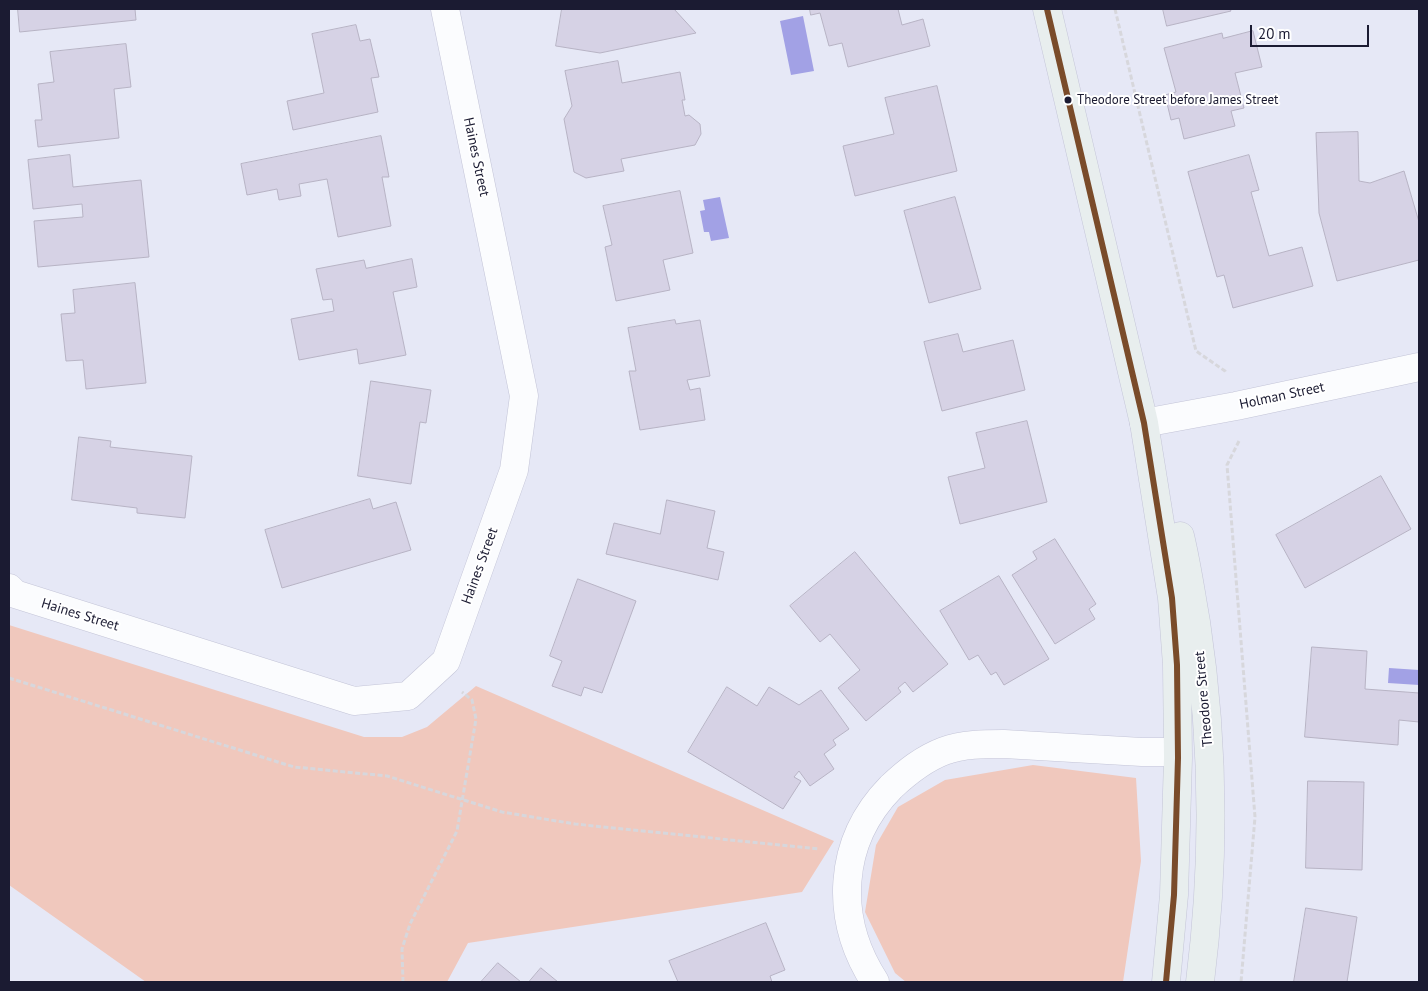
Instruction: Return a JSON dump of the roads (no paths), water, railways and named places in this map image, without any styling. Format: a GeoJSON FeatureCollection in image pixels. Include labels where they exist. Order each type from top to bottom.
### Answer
{"type":"FeatureCollection","features":[{"type":"Feature","properties":{"kind":"main road","name":"Theodore Street"},"geometry":{"type":"LineString","coordinates":[[1046,9],[1144,423],[1172,598],[1177,666],[1177,752],[1174,894],[1166,982]]}},
{"type":"Feature","properties":{"kind":"main road","name":"Theodore Street"},"geometry":{"type":"LineString","coordinates":[[1144,423],[1184,551],[1202,659],[1209,750],[1211,812],[1208,897],[1200,982]]}},
{"type":"Feature","properties":{"kind":"main road"},"geometry":{"type":"LineString","coordinates":[[1177,752],[1209,750]]}},
{"type":"Feature","properties":{"kind":"main road"},"geometry":{"type":"LineString","coordinates":[[1174,894],[1208,897]]}},
{"type":"Feature","properties":{"kind":"street","name":"Haines Street"},"geometry":{"type":"LineString","coordinates":[[9,588],[15,594],[354,701],[408,696],[446,662],[514,470],[524,396],[445,9]]}},
{"type":"Feature","properties":{"kind":"street","name":"Holman Street"},"geometry":{"type":"LineString","coordinates":[[1144,423],[1236,406],[1419,367]]}},
{"type":"Feature","properties":{"kind":"street"},"geometry":{"type":"LineString","coordinates":[[875,982],[859,954],[852,935],[847,897],[850,862],[860,831],[875,807],[886,793],[915,767],[928,758],[946,751],[982,744],[1177,752]]}},
{"type":"Feature","properties":{"kind":"water"},"geometry":{"type":"Polygon","coordinates":[[[803,16],[814,71],[791,75],[780,21],[803,16]]]}},
{"type":"Feature","properties":{"kind":"water"},"geometry":{"type":"Polygon","coordinates":[[[720,197],[729,238],[711,241],[709,232],[704,232],[700,211],[705,210],[703,200],[720,197]]]}},
{"type":"Feature","properties":{"kind":"water"},"geometry":{"type":"Polygon","coordinates":[[[1389,668],[1419,670],[1419,685],[1388,683],[1389,668]]]}},
{"type":"Feature","properties":{"kind":"place","name":"Theodore Street before James Street"},"geometry":{"type":"Point","coordinates":[1068,100]}}]}
